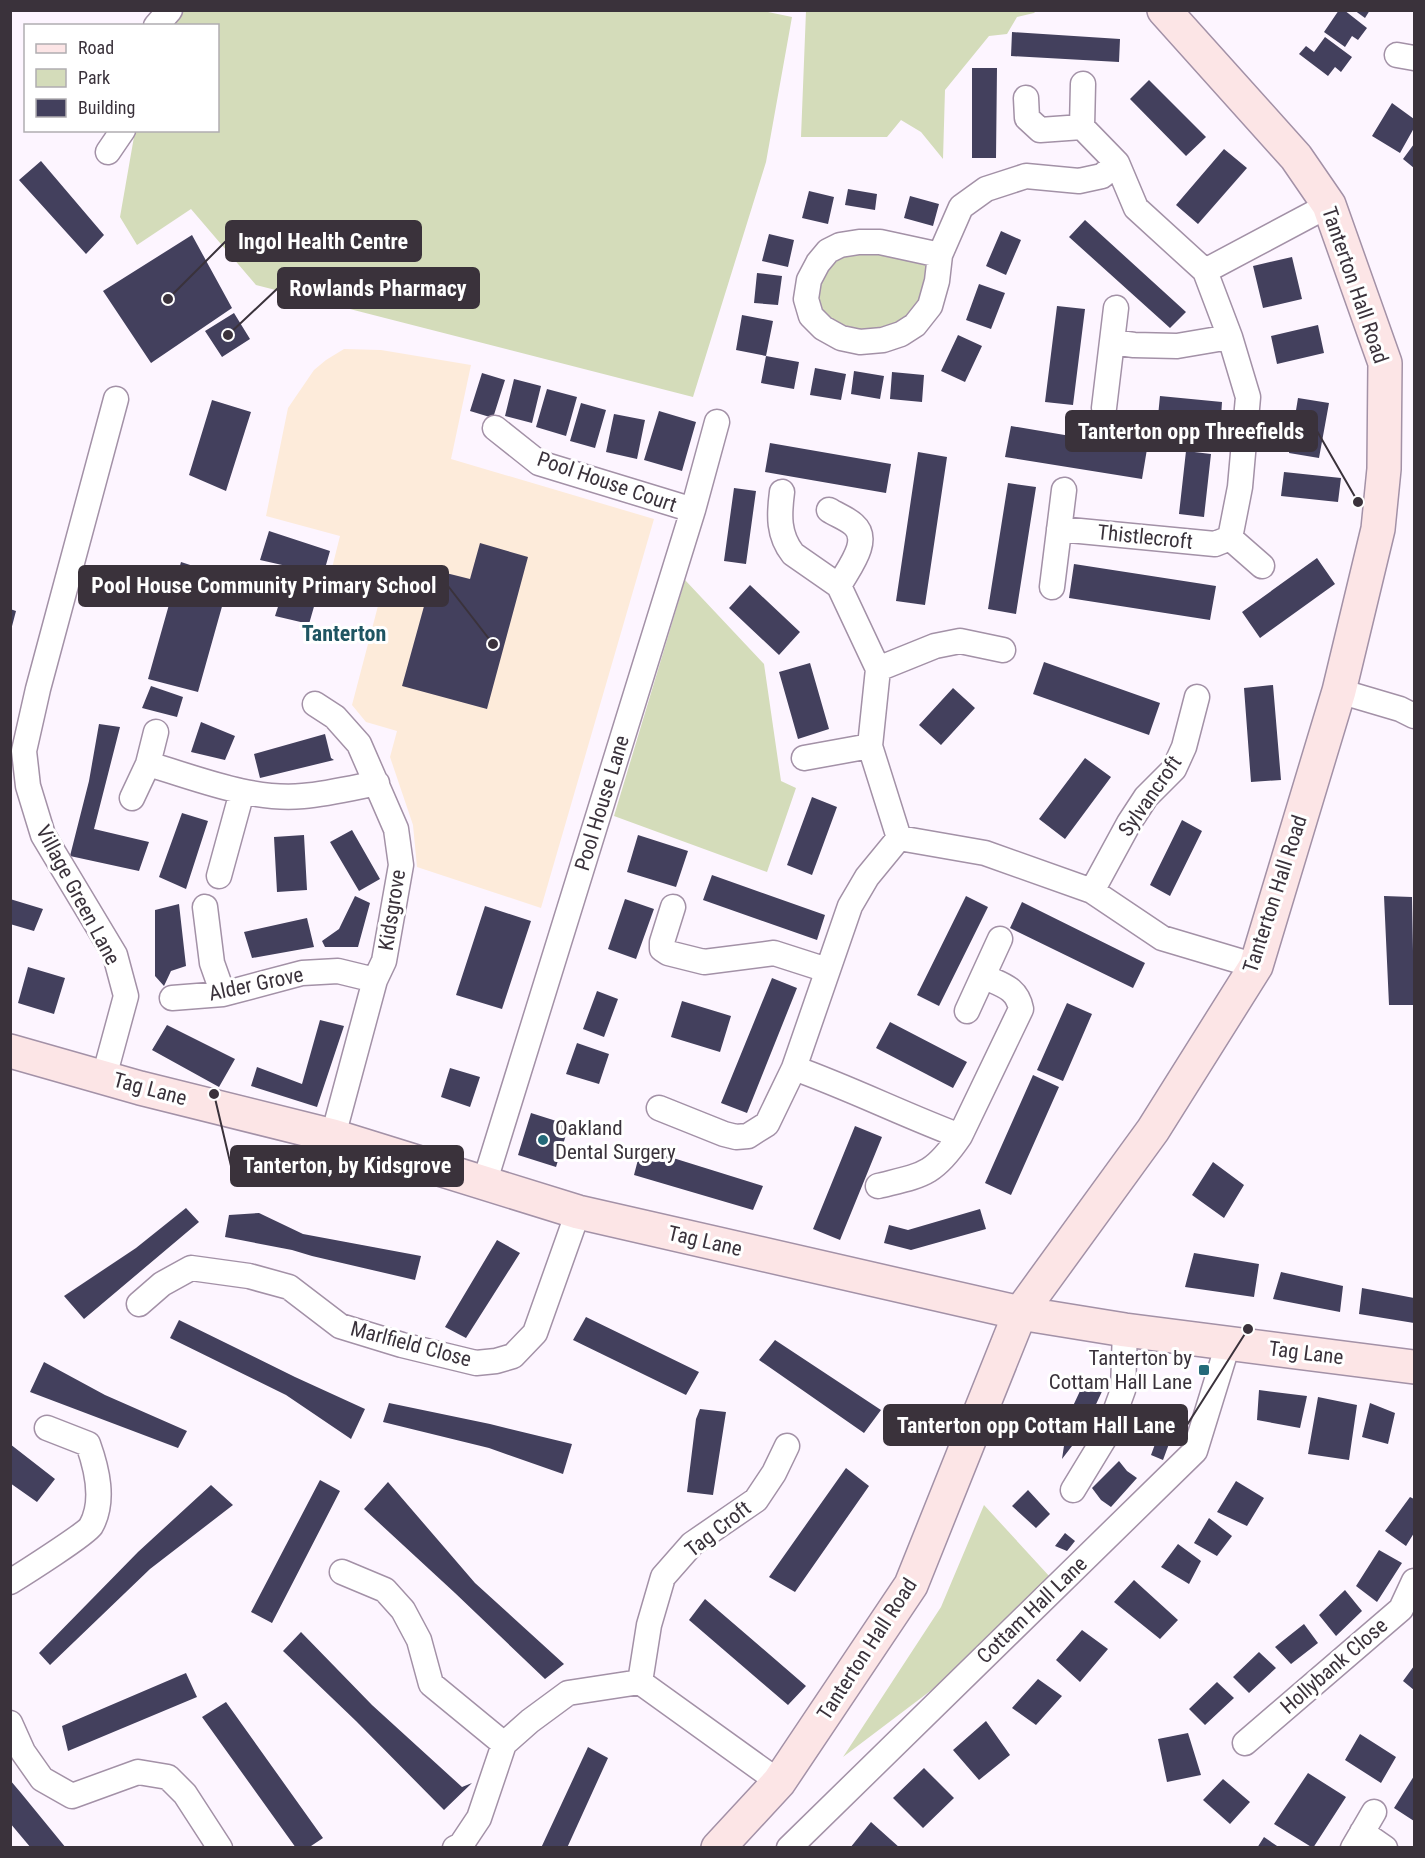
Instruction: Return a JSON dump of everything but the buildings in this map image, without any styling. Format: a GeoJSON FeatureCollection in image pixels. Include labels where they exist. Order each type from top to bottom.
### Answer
{"type":"FeatureCollection","features":[{"type":"Feature","properties":{"kind":"street"},"geometry":{"type":"LineString","coordinates":[[158,24],[170,10]]}},
{"type":"Feature","properties":{"kind":"street","name":"Tanterton Hall Road"},"geometry":{"type":"LineString","coordinates":[[718,1848],[779,1782],[911,1585],[1020,1313],[1153,1130],[1256,966],[1339,691],[1378,529],[1384,469],[1385,363],[1329,205],[1296,158],[1164,10]]}},
{"type":"Feature","properties":{"kind":"street"},"geometry":{"type":"LineString","coordinates":[[1083,84],[1082,127],[1117,163],[1136,208],[1205,271],[1230,337],[1248,396],[1240,487],[1230,538],[1262,566]]}},
{"type":"Feature","properties":{"kind":"street"},"geometry":{"type":"LineString","coordinates":[[1026,98],[1027,118],[1040,130],[1082,127]]}},
{"type":"Feature","properties":{"kind":"street"},"geometry":{"type":"LineString","coordinates":[[108,152],[122,132]]}},
{"type":"Feature","properties":{"kind":"street"},"geometry":{"type":"LineString","coordinates":[[940,255],[880,242],[840,245],[828,251],[809,280],[806,299],[811,316],[823,328],[840,338],[860,342],[883,340],[901,334],[915,325],[930,306],[937,281],[940,255],[961,207],[986,189],[1026,176],[1079,181],[1102,176],[1117,163]]}},
{"type":"Feature","properties":{"kind":"street"},"geometry":{"type":"LineString","coordinates":[[1205,271],[1329,205]]}},
{"type":"Feature","properties":{"kind":"street"},"geometry":{"type":"LineString","coordinates":[[1104,408],[1116,308]]}},
{"type":"Feature","properties":{"kind":"street"},"geometry":{"type":"LineString","coordinates":[[1112,342],[1177,346],[1230,337]]}},
{"type":"Feature","properties":{"kind":"street","name":"Village Green Lane"},"geometry":{"type":"LineString","coordinates":[[104,1077],[126,996],[115,955],[43,835],[28,786],[24,751],[38,689],[116,399]]}},
{"type":"Feature","properties":{"kind":"street","name":"Pool House Lane"},"geometry":{"type":"LineString","coordinates":[[484,1184],[693,510],[717,422]]}},
{"type":"Feature","properties":{"kind":"street","name":"Pool House Court"},"geometry":{"type":"LineString","coordinates":[[495,428],[539,463],[693,510]]}},
{"type":"Feature","properties":{"kind":"street"},"geometry":{"type":"LineString","coordinates":[[1052,586],[1064,490]]}},
{"type":"Feature","properties":{"kind":"street"},"geometry":{"type":"LineString","coordinates":[[782,492],[779,519],[788,547],[793,554],[839,586],[878,669],[870,746],[899,838]]}},
{"type":"Feature","properties":{"kind":"street"},"geometry":{"type":"LineString","coordinates":[[829,510],[855,525],[860,535],[861,546],[839,586]]}},
{"type":"Feature","properties":{"kind":"street","name":"Thistlecroft"},"geometry":{"type":"LineString","coordinates":[[1059,529],[1215,544],[1230,538]]}},
{"type":"Feature","properties":{"kind":"street"},"geometry":{"type":"LineString","coordinates":[[878,669],[935,646],[960,641],[1003,650]]}},
{"type":"Feature","properties":{"kind":"street"},"geometry":{"type":"LineString","coordinates":[[1339,691],[1400,709],[1414,716]]}},
{"type":"Feature","properties":{"kind":"street","name":"Sylvancroft"},"geometry":{"type":"LineString","coordinates":[[1092,891],[1146,797],[1174,769],[1184,747],[1197,697]]}},
{"type":"Feature","properties":{"kind":"street","name":"Kidsgrove"},"geometry":{"type":"LineString","coordinates":[[315,704],[335,717],[358,742],[396,829],[401,866],[384,961],[375,980],[333,1136]]}},
{"type":"Feature","properties":{"kind":"street"},"geometry":{"type":"LineString","coordinates":[[132,798],[148,764],[156,732]]}},
{"type":"Feature","properties":{"kind":"street"},"geometry":{"type":"LineString","coordinates":[[804,758],[870,746]]}},
{"type":"Feature","properties":{"kind":"street"},"geometry":{"type":"LineString","coordinates":[[148,764],[242,792],[271,796],[302,796],[377,783]]}},
{"type":"Feature","properties":{"kind":"street"},"geometry":{"type":"LineString","coordinates":[[219,876],[242,792]]}},
{"type":"Feature","properties":{"kind":"street"},"geometry":{"type":"LineString","coordinates":[[899,838],[985,854],[1092,891],[1162,938],[1256,966]]}},
{"type":"Feature","properties":{"kind":"street"},"geometry":{"type":"LineString","coordinates":[[659,1108],[736,1137],[748,1136],[767,1124],[794,1068],[850,906],[867,877],[899,838]]}},
{"type":"Feature","properties":{"kind":"street"},"geometry":{"type":"LineString","coordinates":[[673,906],[662,942],[662,949],[668,952],[704,962],[774,953],[827,970]]}},
{"type":"Feature","properties":{"kind":"street"},"geometry":{"type":"LineString","coordinates":[[205,907],[212,963],[223,994]]}},
{"type":"Feature","properties":{"kind":"street"},"geometry":{"type":"LineString","coordinates":[[967,1011],[1000,939]]}},
{"type":"Feature","properties":{"kind":"street","name":"Alder Grove"},"geometry":{"type":"LineString","coordinates":[[172,998],[223,994],[302,973],[338,971],[375,980]]}},
{"type":"Feature","properties":{"kind":"street"},"geometry":{"type":"LineString","coordinates":[[878,1186],[924,1174],[945,1158],[960,1136],[1021,1009],[1015,992],[983,976]]}},
{"type":"Feature","properties":{"kind":"street","name":"Tag Lane"},"geometry":{"type":"LineString","coordinates":[[10,1051],[140,1088],[333,1136],[578,1212],[1020,1313],[1228,1344],[1414,1366]]}},
{"type":"Feature","properties":{"kind":"street"},"geometry":{"type":"LineString","coordinates":[[794,1068],[842,1085],[930,1125],[960,1136]]}},
{"type":"Feature","properties":{"kind":"street","name":"Marlfield Close"},"geometry":{"type":"LineString","coordinates":[[139,1305],[162,1284],[191,1268],[249,1276],[289,1287],[340,1326],[402,1345],[476,1363],[495,1361],[513,1356],[535,1334],[578,1212]]}},
{"type":"Feature","properties":{"kind":"street"},"geometry":{"type":"LineString","coordinates":[[1073,1490],[1107,1434],[1124,1390],[1125,1330]]}},
{"type":"Feature","properties":{"kind":"street","name":"Cottam Hall Lane"},"geometry":{"type":"LineString","coordinates":[[789,1848],[1195,1451],[1228,1344]]}},
{"type":"Feature","properties":{"kind":"street"},"geometry":{"type":"LineString","coordinates":[[10,1582],[90,1527],[99,1499],[96,1466],[88,1444],[47,1428]]}},
{"type":"Feature","properties":{"kind":"street","name":"Tag Croft"},"geometry":{"type":"LineString","coordinates":[[640,1682],[649,1625],[663,1577],[692,1544],[756,1500],[788,1446]]}},
{"type":"Feature","properties":{"kind":"street"},"geometry":{"type":"LineString","coordinates":[[342,1572],[385,1590],[403,1610],[419,1640],[431,1684],[504,1744]]}},
{"type":"Feature","properties":{"kind":"street","name":"Hollybank Close"},"geometry":{"type":"LineString","coordinates":[[1245,1743],[1401,1609],[1414,1581]]}},
{"type":"Feature","properties":{"kind":"street"},"geometry":{"type":"LineString","coordinates":[[455,1848],[461,1845],[479,1818],[504,1744],[568,1693],[640,1682],[779,1782]]}},
{"type":"Feature","properties":{"kind":"street"},"geometry":{"type":"LineString","coordinates":[[10,1723],[23,1752],[42,1779],[72,1796],[138,1772],[168,1777],[185,1794],[220,1848]]}},
{"type":"Feature","properties":{"kind":"street"},"geometry":{"type":"LineString","coordinates":[[1363,1831],[1385,1848]]}},
{"type":"Feature","properties":{"kind":"shaded area"},"geometry":{"type":"Polygon","coordinates":[[[344,349],[381,350],[471,365],[451,459],[654,519],[541,908],[417,867],[413,825],[390,757],[397,731],[366,722],[352,705],[384,583],[332,568],[340,536],[266,516],[288,408],[314,370],[344,349]]]}},
{"type":"Feature","properties":{"kind":"green space"},"geometry":{"type":"Polygon","coordinates":[[[759,10],[792,17],[766,162],[693,397],[256,285],[191,209],[137,245],[120,217],[135,132],[219,132],[219,24],[165,24],[174,11],[759,10]]]}},
{"type":"Feature","properties":{"kind":"green space"},"geometry":{"type":"Polygon","coordinates":[[[806,10],[1036,11],[1017,17],[1007,34],[989,36],[945,90],[943,159],[921,132],[901,120],[887,137],[801,137],[806,10]]]}},
{"type":"Feature","properties":{"kind":"green space"},"geometry":{"type":"Polygon","coordinates":[[[828,251],[940,255],[937,281],[901,334],[823,328],[809,280],[828,251]]]}},
{"type":"Feature","properties":{"kind":"green space"},"geometry":{"type":"Polygon","coordinates":[[[685,580],[764,664],[781,781],[796,788],[767,872],[614,816],[685,580]]]}},
{"type":"Feature","properties":{"kind":"green space"},"geometry":{"type":"Polygon","coordinates":[[[984,1505],[1050,1577],[966,1664],[843,1757],[941,1607],[984,1505]]]}},
{"type":"Feature","properties":{"kind":"place","name":"Ingol Health Centre"},"geometry":{"type":"Point","coordinates":[168,299]}},
{"type":"Feature","properties":{"kind":"place","name":"Rowlands Pharmacy"},"geometry":{"type":"Point","coordinates":[228,335]}},
{"type":"Feature","properties":{"kind":"place","name":"Tanterton opp Threefields"},"geometry":{"type":"Point","coordinates":[1358,502]}},
{"type":"Feature","properties":{"kind":"place","name":"Pool House Community Primary School"},"geometry":{"type":"Point","coordinates":[493,644]}},
{"type":"Feature","properties":{"kind":"place","name":"Tanterton, by Kidsgrove"},"geometry":{"type":"Point","coordinates":[214,1094]}},
{"type":"Feature","properties":{"kind":"place","name":"Oakland Dental Surgery"},"geometry":{"type":"Point","coordinates":[543,1140]}},
{"type":"Feature","properties":{"kind":"place","name":"Tanterton opp Cottam Hall Lane"},"geometry":{"type":"Point","coordinates":[1248,1329]}},
{"type":"Feature","properties":{"kind":"place","name":"Tanterton by Cottam Hall Lane"},"geometry":{"type":"Point","coordinates":[1204,1370]}},
{"type":"Feature","properties":{"kind":"district","name":"Tanterton"},"geometry":{"type":"Point","coordinates":[344,633]}}]}
